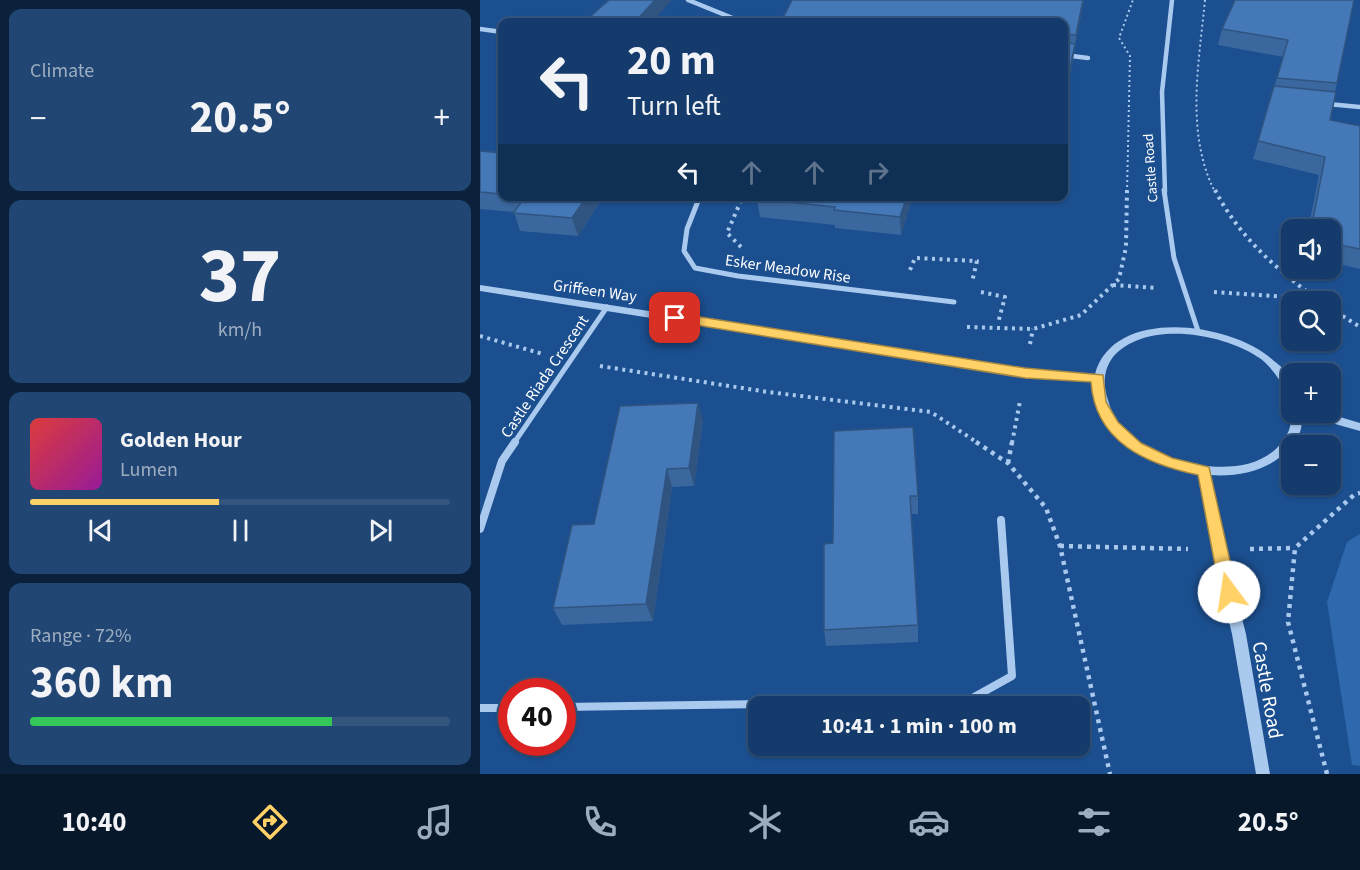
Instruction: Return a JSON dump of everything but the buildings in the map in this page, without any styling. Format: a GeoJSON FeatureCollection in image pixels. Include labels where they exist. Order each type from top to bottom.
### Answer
{"type":"FeatureCollection","features":[{"type":"Feature","properties":{"kind":"street"},"geometry":{"type":"LineString","coordinates":[[688,0],[727,18]]}},
{"type":"Feature","properties":{"kind":"street","name":"Castle Road"},"geometry":{"type":"LineString","coordinates":[[1172,0],[1165,47],[1161,152],[1172,248],[1198,331]]}},
{"type":"Feature","properties":{"kind":"street"},"geometry":{"type":"LineString","coordinates":[[480,29],[498,31]]}},
{"type":"Feature","properties":{"kind":"street"},"geometry":{"type":"LineString","coordinates":[[1068,56],[1088,58]]}},
{"type":"Feature","properties":{"kind":"street"},"geometry":{"type":"LineString","coordinates":[[1318,103],[1360,107]]}},
{"type":"Feature","properties":{"kind":"street","name":"Esker Meadow Rise"},"geometry":{"type":"LineString","coordinates":[[698,201],[687,229],[684,251],[695,268],[738,276],[954,302]]}},
{"type":"Feature","properties":{"kind":"street","name":"Griffeen Way"},"geometry":{"type":"LineString","coordinates":[[480,288],[1025,373],[1098,378]]}},
{"type":"Feature","properties":{"kind":"street","name":"Castle Riada Crescent"},"geometry":{"type":"LineString","coordinates":[[480,529],[502,461],[608,307]]}},
{"type":"Feature","properties":{"kind":"street"},"geometry":{"type":"LineString","coordinates":[[1281,376],[1275,367],[1253,350],[1227,338],[1198,331],[1161,331],[1144,334],[1122,344],[1106,359],[1098,378],[1100,402],[1113,426],[1136,447],[1168,463],[1204,471],[1235,471],[1263,463],[1282,449],[1295,430],[1296,423]]}},
{"type":"Feature","properties":{"kind":"street"},"geometry":{"type":"LineString","coordinates":[[1341,422],[1360,427]]}},
{"type":"Feature","properties":{"kind":"street","name":"Castle Road"},"geometry":{"type":"LineString","coordinates":[[1204,471],[1218,550],[1239,634],[1263,774]]}},
{"type":"Feature","properties":{"kind":"street"},"geometry":{"type":"LineString","coordinates":[[576,707],[967,701],[1012,676],[1001,520]]}},
{"type":"Feature","properties":{"kind":"street"},"geometry":{"type":"LineString","coordinates":[[480,708],[498,708]]}},
{"type":"Feature","properties":{"kind":"path"},"geometry":{"type":"LineString","coordinates":[[1033,329],[1081,315],[1119,279],[1126,247],[1130,56],[1119,38],[1133,0]]}},
{"type":"Feature","properties":{"kind":"path"},"geometry":{"type":"LineString","coordinates":[[1205,0],[1197,78],[1197,130],[1202,157],[1215,193],[1246,238],[1306,291]]}},
{"type":"Feature","properties":{"kind":"path"},"geometry":{"type":"LineString","coordinates":[[1341,315],[1360,327]]}},
{"type":"Feature","properties":{"kind":"path"},"geometry":{"type":"LineString","coordinates":[[480,336],[570,361],[768,392],[931,412],[1008,463],[1046,508],[1060,546],[1110,774]]}},
{"type":"Feature","properties":{"kind":"path"},"geometry":{"type":"LineString","coordinates":[[1060,546],[1218,550],[1294,548],[1355,494],[1360,493]]}},
{"type":"Feature","properties":{"kind":"path"},"geometry":{"type":"LineString","coordinates":[[1294,548],[1288,622],[1326,774]]}},
{"type":"Feature","properties":{"kind":"shaded area"},"geometry":{"type":"Polygon","coordinates":[[[1360,534],[1360,766],[1352,765],[1327,602],[1347,542],[1360,534]]]}},
{"type":"Feature","properties":{"kind":"route"},"geometry":{"type":"LineString","coordinates":[[675,318],[1025,373],[1098,378],[1100,402],[1113,426],[1136,447],[1168,463],[1204,471],[1218,550],[1229,592]]}}]}
